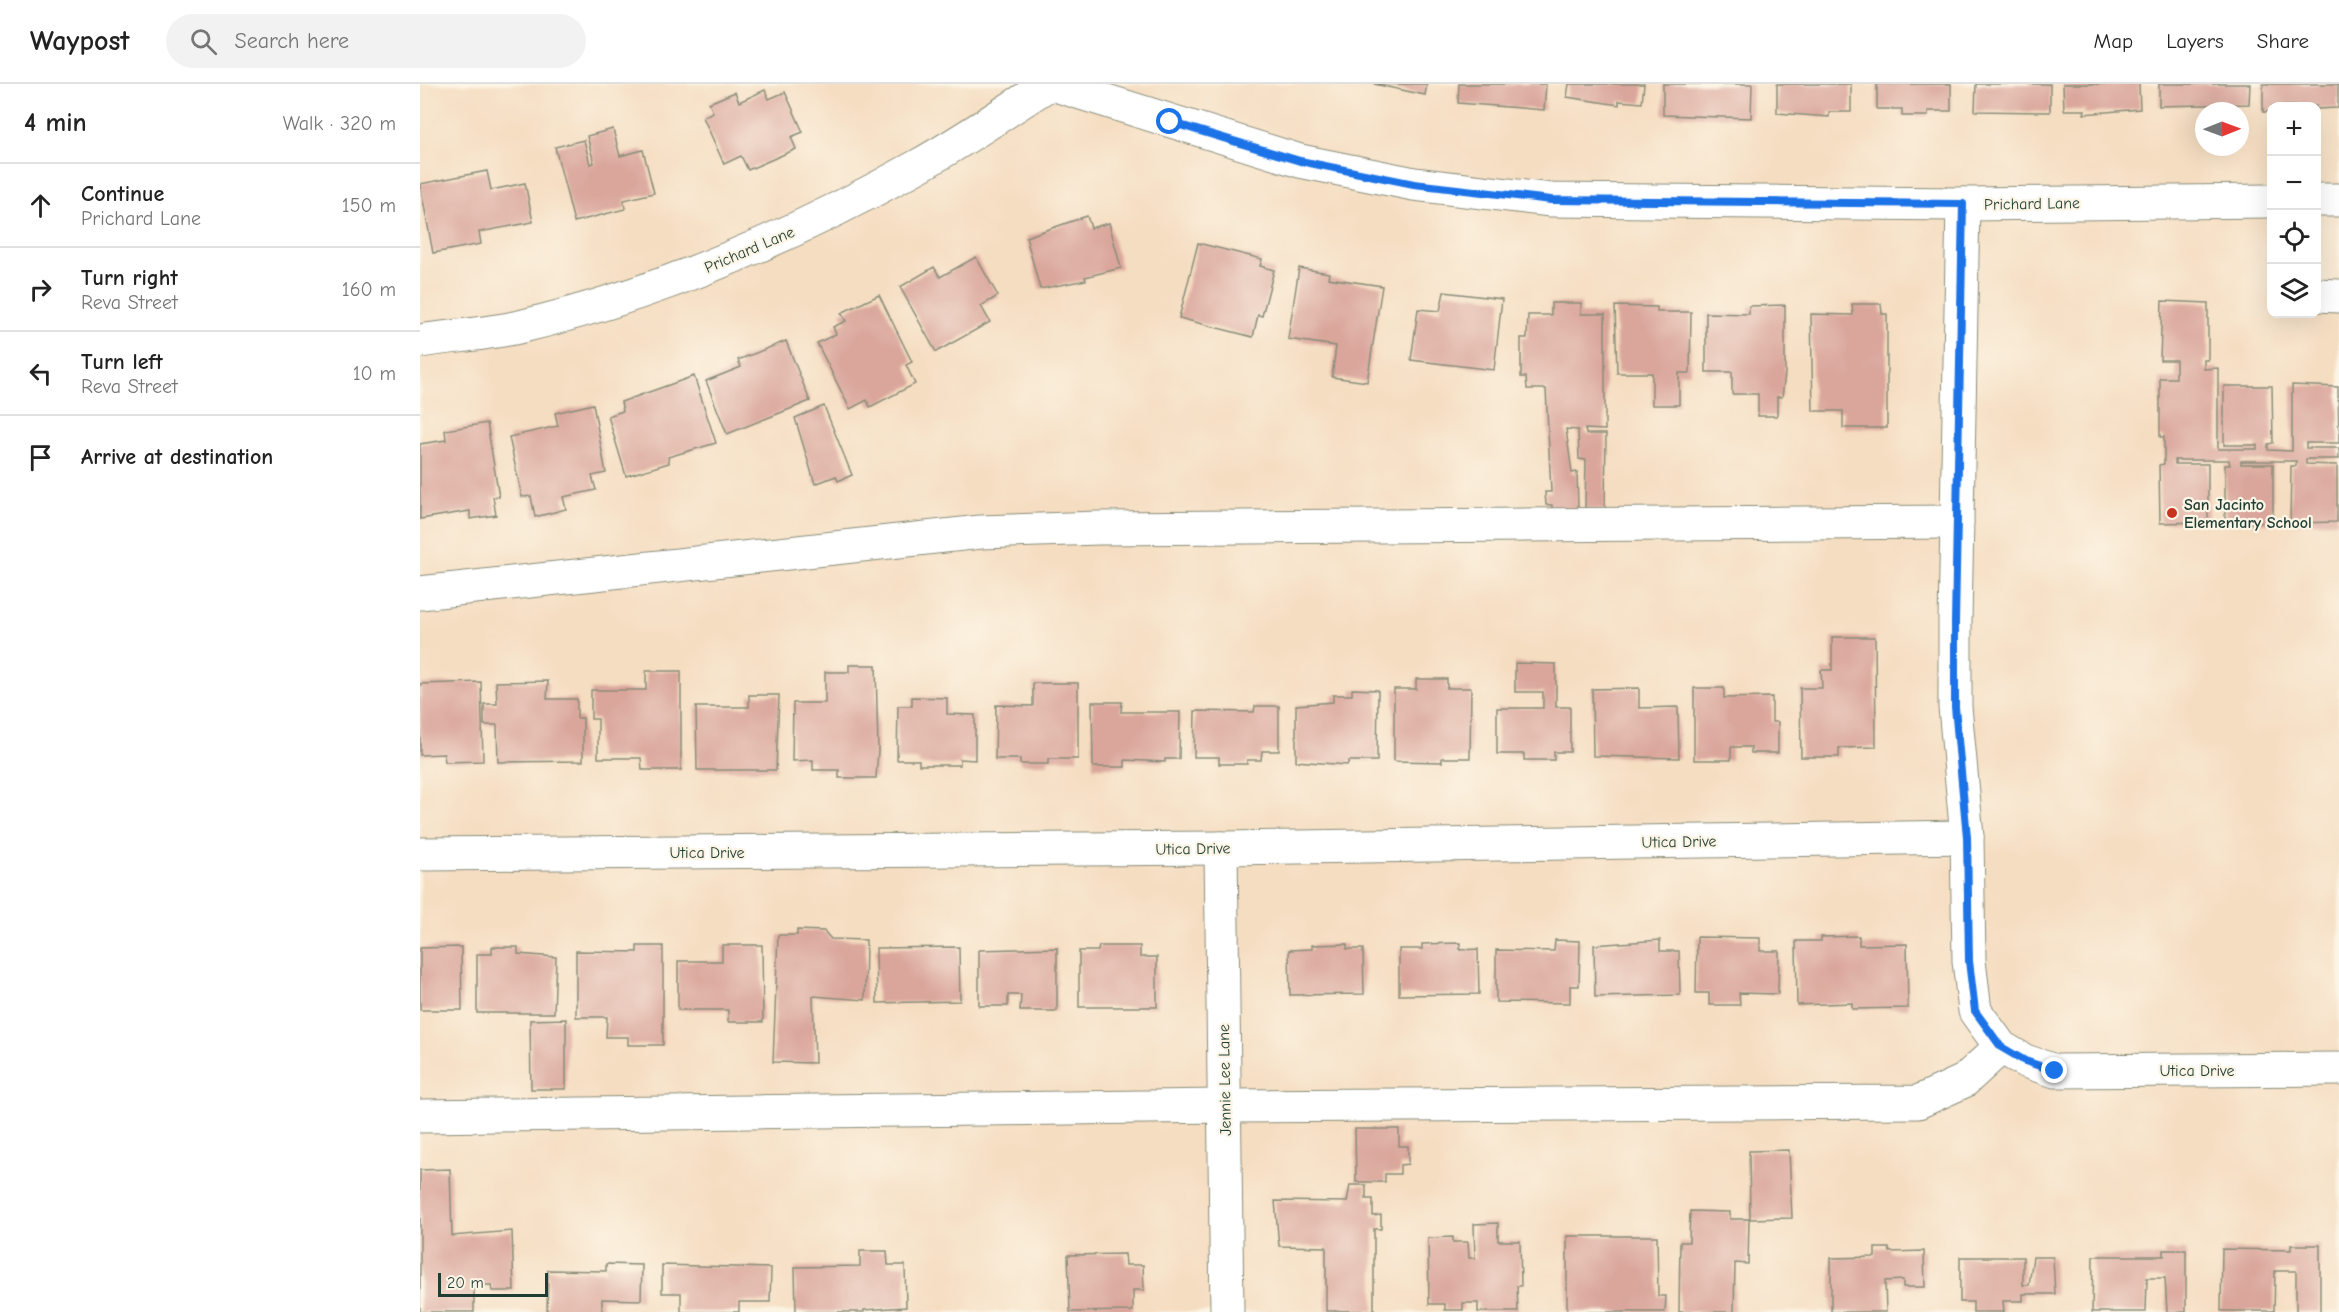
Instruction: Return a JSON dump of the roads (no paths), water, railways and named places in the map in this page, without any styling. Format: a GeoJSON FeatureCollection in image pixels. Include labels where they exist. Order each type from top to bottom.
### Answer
{"type":"FeatureCollection","features":[{"type":"Feature","properties":{"kind":"street","name":"Prichard Lane"},"geometry":{"type":"LineString","coordinates":[[420,341],[517,327],[611,303],[723,261],[823,217],[920,165],[1050,84],[1300,161],[1414,184],[1551,200],[2267,206]]}},
{"type":"Feature","properties":{"kind":"street"},"geometry":{"type":"LineString","coordinates":[[2321,200],[2339,200]]}},
{"type":"Feature","properties":{"kind":"street"},"geometry":{"type":"LineString","coordinates":[[420,1116],[1224,1106],[1918,1102],[1964,1081],[2001,1047],[1975,1011],[1969,961],[1967,837],[1955,707],[1963,204]]}},
{"type":"Feature","properties":{"kind":"street"},"geometry":{"type":"LineString","coordinates":[[2321,294],[2339,296]]}},
{"type":"Feature","properties":{"kind":"street"},"geometry":{"type":"LineString","coordinates":[[420,593],[981,532],[1111,528],[1957,522]]}},
{"type":"Feature","properties":{"kind":"street","name":"Utica Drive"},"geometry":{"type":"LineString","coordinates":[[420,854],[1221,848],[1967,837]]}},
{"type":"Feature","properties":{"kind":"street","name":"Jennie Lee Lane"},"geometry":{"type":"LineString","coordinates":[[1221,848],[1227,1312]]}},
{"type":"Feature","properties":{"kind":"street","name":"Utica Drive"},"geometry":{"type":"LineString","coordinates":[[2001,1047],[2025,1061],[2055,1071],[2339,1069]]}},
{"type":"Feature","properties":{"kind":"place","name":"San Jacinto Elementary School"},"geometry":{"type":"Point","coordinates":[2172,513]}}]}
